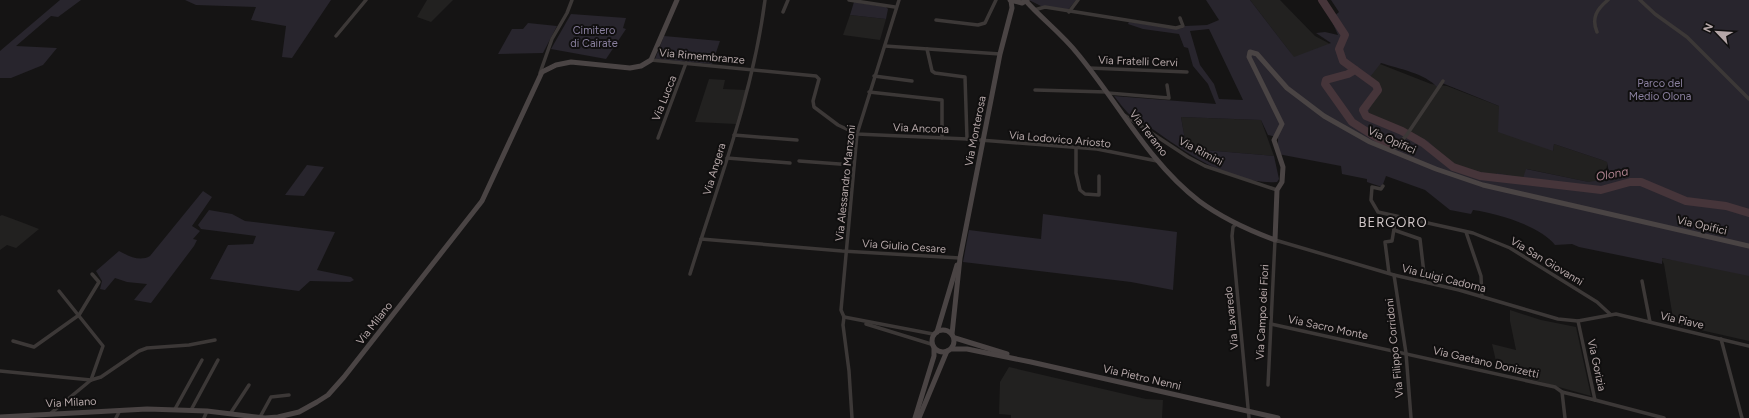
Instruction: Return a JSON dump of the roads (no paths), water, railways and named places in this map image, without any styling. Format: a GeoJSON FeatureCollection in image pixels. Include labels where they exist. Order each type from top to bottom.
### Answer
{"type":"FeatureCollection","features":[{"type":"Feature","properties":{"kind":"street"},"geometry":{"type":"LineString","coordinates":[[336,36],[366,0]]}},
{"type":"Feature","properties":{"kind":"street"},"geometry":{"type":"LineString","coordinates":[[545,66],[552,39],[568,13],[572,0]]}},
{"type":"Feature","properties":{"kind":"street"},"geometry":{"type":"LineString","coordinates":[[651,60],[677,0]]}},
{"type":"Feature","properties":{"kind":"street","name":"Via Angera"},"geometry":{"type":"LineString","coordinates":[[690,274],[734,135],[760,38],[765,0]]}},
{"type":"Feature","properties":{"kind":"street"},"geometry":{"type":"LineString","coordinates":[[783,12],[788,0]]}},
{"type":"Feature","properties":{"kind":"street"},"geometry":{"type":"LineString","coordinates":[[849,0],[896,7]]}},
{"type":"Feature","properties":{"kind":"street","name":"Via Alessandro Manzoni"},"geometry":{"type":"LineString","coordinates":[[852,418],[849,371],[843,325],[844,316],[841,310],[853,165],[857,134],[899,0]]}},
{"type":"Feature","properties":{"kind":"street"},"geometry":{"type":"LineString","coordinates":[[936,20],[978,25],[985,23],[996,0]]}},
{"type":"Feature","properties":{"kind":"street"},"geometry":{"type":"LineString","coordinates":[[1069,12],[1078,0]]}},
{"type":"Feature","properties":{"kind":"street"},"geometry":{"type":"LineString","coordinates":[[1597,32],[1593,17],[1608,0]]}},
{"type":"Feature","properties":{"kind":"street"},"geometry":{"type":"LineString","coordinates":[[1640,0],[1655,14],[1672,24],[1687,37],[1749,99]]}},
{"type":"Feature","properties":{"kind":"street"},"geometry":{"type":"LineString","coordinates":[[1010,1],[1016,3],[1025,1]]}},
{"type":"Feature","properties":{"kind":"street","name":"Via Monterosa"},"geometry":{"type":"LineString","coordinates":[[1010,1],[1012,8]]}},
{"type":"Feature","properties":{"kind":"street","name":"Via Teramo"},"geometry":{"type":"LineString","coordinates":[[1025,1],[1083,59],[1158,161],[1191,194],[1236,224],[1275,240]]}},
{"type":"Feature","properties":{"kind":"street","name":"Via Monterosa"},"geometry":{"type":"LineString","coordinates":[[953,336],[960,258],[1000,54],[1012,8],[1016,3]]}},
{"type":"Feature","properties":{"kind":"street"},"geometry":{"type":"LineString","coordinates":[[1033,9],[1043,7],[1176,28],[1183,26],[1180,18]]}},
{"type":"Feature","properties":{"kind":"street"},"geometry":{"type":"LineString","coordinates":[[885,46],[1000,54]]}},
{"type":"Feature","properties":{"kind":"street"},"geometry":{"type":"LineString","coordinates":[[927,49],[932,71],[935,73],[965,77],[967,139]]}},
{"type":"Feature","properties":{"kind":"street","name":"Via Opifici"},"geometry":{"type":"LineString","coordinates":[[1275,240],[1277,190],[1282,182],[1283,167],[1274,140],[1281,128],[1281,119],[1249,57],[1250,52],[1257,54],[1287,88],[1324,116],[1391,151],[1436,169],[1483,185],[1749,246]]}},
{"type":"Feature","properties":{"kind":"street","name":"Via Milano"},"geometry":{"type":"LineString","coordinates":[[0,417],[51,413],[175,409],[260,417],[278,417],[303,410],[328,395],[344,377],[482,201],[539,76],[545,66],[572,61],[634,69],[647,64],[651,60]]}},
{"type":"Feature","properties":{"kind":"street","name":"Via Rimembranze"},"geometry":{"type":"LineString","coordinates":[[651,60],[818,77],[818,85],[812,101],[814,108],[838,125],[857,134]]}},
{"type":"Feature","properties":{"kind":"street","name":"Via Lucca"},"geometry":{"type":"LineString","coordinates":[[658,138],[683,75],[686,63]]}},
{"type":"Feature","properties":{"kind":"street","name":"Via Fratelli Cervi"},"geometry":{"type":"LineString","coordinates":[[1089,68],[1186,72]]}},
{"type":"Feature","properties":{"kind":"street"},"geometry":{"type":"LineString","coordinates":[[874,76],[912,81]]}},
{"type":"Feature","properties":{"kind":"street"},"geometry":{"type":"LineString","coordinates":[[1391,151],[1406,136],[1443,81]]}},
{"type":"Feature","properties":{"kind":"street"},"geometry":{"type":"LineString","coordinates":[[1035,90],[1107,93],[1168,98],[1167,85]]}},
{"type":"Feature","properties":{"kind":"street"},"geometry":{"type":"LineString","coordinates":[[869,92],[942,100],[942,138]]}},
{"type":"Feature","properties":{"kind":"street","name":"Via Rimini"},"geometry":{"type":"LineString","coordinates":[[1123,114],[1188,157],[1205,166],[1277,190]]}},
{"type":"Feature","properties":{"kind":"street","name":"Via Ancona"},"geometry":{"type":"LineString","coordinates":[[857,134],[984,141]]}},
{"type":"Feature","properties":{"kind":"street"},"geometry":{"type":"LineString","coordinates":[[734,135],[797,140]]}},
{"type":"Feature","properties":{"kind":"street","name":"Via Lodovico Ariosto"},"geometry":{"type":"LineString","coordinates":[[984,141],[1097,149],[1158,161]]}},
{"type":"Feature","properties":{"kind":"street"},"geometry":{"type":"LineString","coordinates":[[1076,148],[1076,184],[1079,190],[1085,193],[1099,194],[1099,176]]}},
{"type":"Feature","properties":{"kind":"street"},"geometry":{"type":"LineString","coordinates":[[727,158],[790,163]]}},
{"type":"Feature","properties":{"kind":"street"},"geometry":{"type":"LineString","coordinates":[[799,162],[853,165]]}},
{"type":"Feature","properties":{"kind":"street","name":"Via San Giovanni"},"geometry":{"type":"LineString","coordinates":[[1383,186],[1381,188],[1372,187],[1371,200],[1378,212],[1473,233],[1510,248],[1598,302],[1610,314]]}},
{"type":"Feature","properties":{"kind":"street"},"geometry":{"type":"LineString","coordinates":[[1389,273],[1385,242],[1391,242],[1396,217]]}},
{"type":"Feature","properties":{"kind":"street","name":"Via Lavaredo"},"geometry":{"type":"LineString","coordinates":[[1236,224],[1233,227],[1232,236],[1249,418]]}},
{"type":"Feature","properties":{"kind":"street"},"geometry":{"type":"LineString","coordinates":[[1394,230],[1420,239],[1426,282]]}},
{"type":"Feature","properties":{"kind":"street"},"geometry":{"type":"LineString","coordinates":[[1466,232],[1481,276],[1482,297]]}},
{"type":"Feature","properties":{"kind":"street","name":"Via Giulio Cesare"},"geometry":{"type":"LineString","coordinates":[[701,240],[960,258]]}},
{"type":"Feature","properties":{"kind":"street","name":"Via Luigi Cadorna"},"geometry":{"type":"LineString","coordinates":[[1275,240],[1394,275],[1482,297],[1543,316],[1578,321],[1610,314]]}},
{"type":"Feature","properties":{"kind":"street","name":"Via Campo dei Fiori"},"geometry":{"type":"LineString","coordinates":[[1268,384],[1275,240]]}},
{"type":"Feature","properties":{"kind":"street","name":"Via Monterosa"},"geometry":{"type":"LineString","coordinates":[[935,333],[941,322],[948,293],[960,258]]}},
{"type":"Feature","properties":{"kind":"street"},"geometry":{"type":"LineString","coordinates":[[13,341],[34,346],[79,315],[99,282],[92,274]]}},
{"type":"Feature","properties":{"kind":"street","name":"Via Filippo Corridoni"},"geometry":{"type":"LineString","coordinates":[[1394,275],[1406,353],[1411,418]]}},
{"type":"Feature","properties":{"kind":"street"},"geometry":{"type":"LineString","coordinates":[[1642,281],[1650,322]]}},
{"type":"Feature","properties":{"kind":"street"},"geometry":{"type":"LineString","coordinates":[[59,291],[103,346],[92,380]]}},
{"type":"Feature","properties":{"kind":"street","name":"Via Piave"},"geometry":{"type":"LineString","coordinates":[[1610,314],[1749,346]]}},
{"type":"Feature","properties":{"kind":"street"},"geometry":{"type":"LineString","coordinates":[[844,316],[932,346],[937,350],[949,350]]}},
{"type":"Feature","properties":{"kind":"street","name":"Via Gorizia"},"geometry":{"type":"LineString","coordinates":[[1562,392],[1595,400],[1578,321]]}},
{"type":"Feature","properties":{"kind":"street"},"geometry":{"type":"LineString","coordinates":[[864,322],[935,333],[947,331],[953,336],[954,346],[949,350],[919,418]]}},
{"type":"Feature","properties":{"kind":"street","name":"Via Sacro Monte"},"geometry":{"type":"LineString","coordinates":[[1271,324],[1406,353]]}},
{"type":"Feature","properties":{"kind":"street"},"geometry":{"type":"LineString","coordinates":[[915,418],[934,356],[932,346],[935,333]]}},
{"type":"Feature","properties":{"kind":"street","name":"Via Pietro Nenni"},"geometry":{"type":"LineString","coordinates":[[953,336],[1031,362]]}},
{"type":"Feature","properties":{"kind":"street"},"geometry":{"type":"LineString","coordinates":[[1721,339],[1742,418]]}},
{"type":"Feature","properties":{"kind":"street"},"geometry":{"type":"LineString","coordinates":[[51,413],[92,380],[101,377],[139,351],[147,348],[189,345],[215,340]]}},
{"type":"Feature","properties":{"kind":"street","name":"Via Pietro Nenni"},"geometry":{"type":"LineString","coordinates":[[949,350],[967,349],[1031,362],[1278,418]]}},
{"type":"Feature","properties":{"kind":"street","name":"Via Gaetano Donizetti"},"geometry":{"type":"LineString","coordinates":[[1406,353],[1555,387],[1562,392]]}},
{"type":"Feature","properties":{"kind":"street"},"geometry":{"type":"LineString","coordinates":[[175,409],[202,360]]}},
{"type":"Feature","properties":{"kind":"street"},"geometry":{"type":"LineString","coordinates":[[192,410],[218,360]]}},
{"type":"Feature","properties":{"kind":"street"},"geometry":{"type":"LineString","coordinates":[[0,371],[92,380]]}},
{"type":"Feature","properties":{"kind":"street"},"geometry":{"type":"LineString","coordinates":[[230,414],[249,386]]}},
{"type":"Feature","properties":{"kind":"street"},"geometry":{"type":"LineString","coordinates":[[1562,392],[1564,418]]}},
{"type":"Feature","properties":{"kind":"street"},"geometry":{"type":"LineString","coordinates":[[260,417],[272,397],[289,394]]}},
{"type":"Feature","properties":{"kind":"street"},"geometry":{"type":"LineString","coordinates":[[1595,400],[1664,418]]}},
{"type":"Feature","properties":{"kind":"street"},"geometry":{"type":"LineString","coordinates":[[116,418],[120,410]]}},
{"type":"Feature","properties":{"kind":"street"},"geometry":{"type":"LineString","coordinates":[[204,418],[207,411]]}},
{"type":"Feature","properties":{"kind":"waterway","name":"Olona"},"geometry":{"type":"LineString","coordinates":[[1322,0],[1345,35],[1339,49],[1343,61],[1376,85],[1378,90],[1363,110],[1366,116],[1402,131],[1423,143],[1453,167],[1480,176],[1601,190],[1630,182],[1641,182],[1686,201],[1726,206],[1749,213]]}},
{"type":"Feature","properties":{"kind":"waterway","name":"Olona"},"geometry":{"type":"LineString","coordinates":[[1355,70],[1348,74],[1326,80],[1325,84],[1352,122],[1391,147]]}},
{"type":"Feature","properties":{"kind":"district","name":"BERGORO"},"geometry":{"type":"Point","coordinates":[1393,222]}},
{"type":"Feature","properties":{"kind":"park label","name":"Cimitero di Cairate"},"geometry":{"type":"Point","coordinates":[594,36]}},
{"type":"Feature","properties":{"kind":"park label","name":"Parco del Medio Olona"},"geometry":{"type":"Point","coordinates":[1660,89]}}]}
